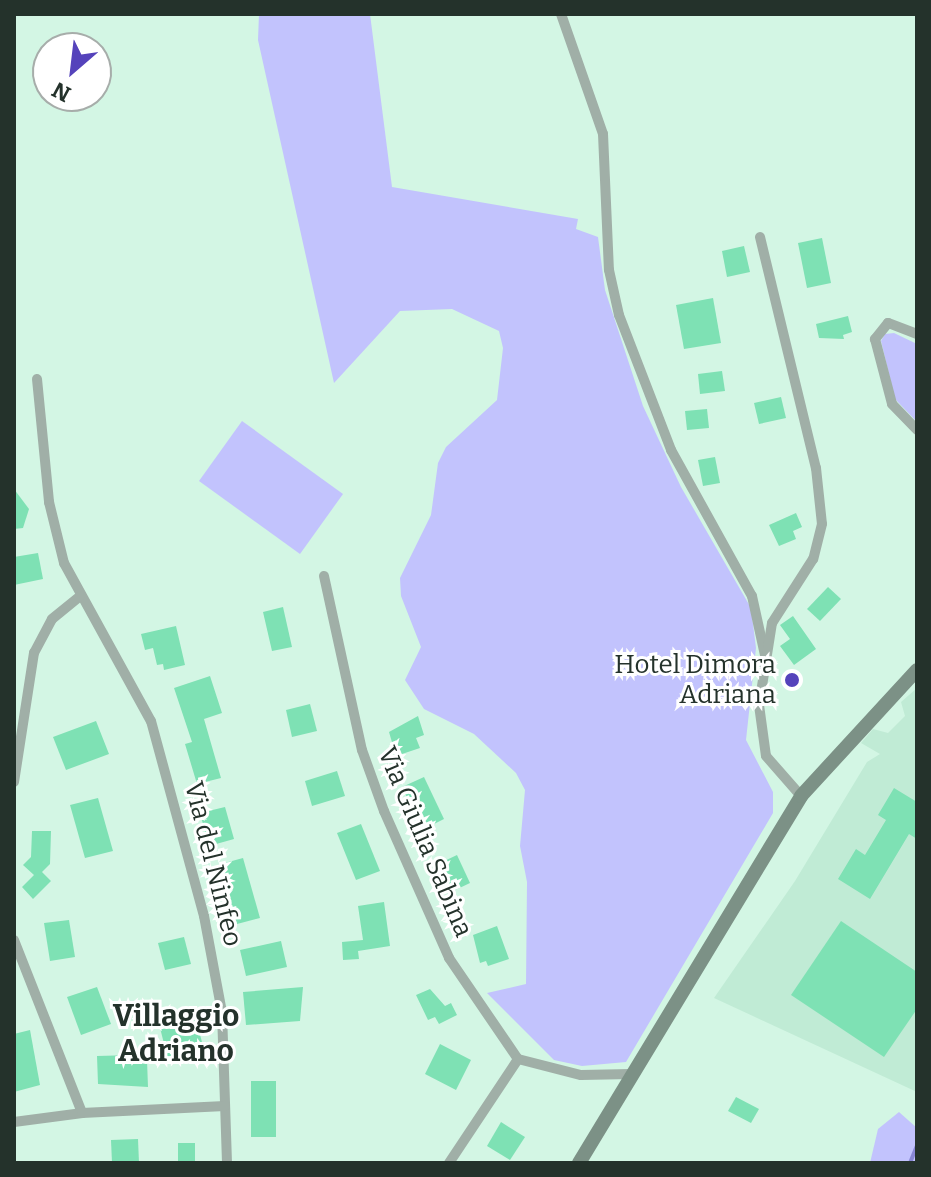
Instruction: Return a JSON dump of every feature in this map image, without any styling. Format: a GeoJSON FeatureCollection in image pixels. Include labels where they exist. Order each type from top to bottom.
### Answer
{"type":"FeatureCollection","features":[{"type":"Feature","properties":{"kind":"main road"},"geometry":{"type":"LineString","coordinates":[[579,1163],[801,796],[917,670]]}},
{"type":"Feature","properties":{"kind":"street"},"geometry":{"type":"LineString","coordinates":[[561,14],[602,127],[609,270],[619,315],[676,462],[752,596],[765,655]]}},
{"type":"Feature","properties":{"kind":"street"},"geometry":{"type":"LineString","coordinates":[[760,237],[816,468],[822,529],[813,559],[778,607],[765,655],[759,705],[763,749],[779,777],[801,796]]}},
{"type":"Feature","properties":{"kind":"street"},"geometry":{"type":"LineString","coordinates":[[917,334],[888,323],[875,339],[892,404],[917,430]]}},
{"type":"Feature","properties":{"kind":"street","name":"Via del Ninfeo"},"geometry":{"type":"LineString","coordinates":[[37,379],[52,516],[79,597],[141,701],[166,765],[219,983],[227,1163]]}},
{"type":"Feature","properties":{"kind":"street","name":"Via Giulia Sabina"},"geometry":{"type":"LineString","coordinates":[[324,576],[362,750],[384,811],[449,958],[518,1059]]}},
{"type":"Feature","properties":{"kind":"street"},"geometry":{"type":"LineString","coordinates":[[14,782],[36,647],[52,619],[79,597]]}},
{"type":"Feature","properties":{"kind":"street"},"geometry":{"type":"LineString","coordinates":[[14,940],[82,1113]]}},
{"type":"Feature","properties":{"kind":"street"},"geometry":{"type":"LineString","coordinates":[[449,1163],[518,1059],[581,1075],[631,1074]]}},
{"type":"Feature","properties":{"kind":"street"},"geometry":{"type":"LineString","coordinates":[[14,1122],[82,1113],[225,1106]]}},
{"type":"Feature","properties":{"kind":"shaded area"},"geometry":{"type":"Polygon","coordinates":[[[259,14],[370,14],[392,187],[578,219],[576,229],[598,237],[605,290],[643,406],[681,487],[751,608],[756,648],[746,740],[773,792],[773,813],[626,1062],[582,1066],[554,1060],[487,993],[526,984],[527,882],[520,846],[525,790],[516,773],[474,734],[424,709],[405,680],[421,647],[401,596],[400,578],[431,515],[438,463],[446,447],[497,400],[503,348],[499,331],[452,309],[400,311],[334,383],[258,40],[259,14]]]}},
{"type":"Feature","properties":{"kind":"shaded area"},"geometry":{"type":"Polygon","coordinates":[[[894,333],[917,344],[917,422],[895,399],[881,341],[885,334],[894,333]]]}},
{"type":"Feature","properties":{"kind":"shaded area"},"geometry":{"type":"Polygon","coordinates":[[[242,421],[343,494],[300,554],[199,481],[242,421]]]}},
{"type":"Feature","properties":{"kind":"shaded area"},"geometry":{"type":"Polygon","coordinates":[[[917,688],[917,1092],[714,998],[795,881],[867,762],[880,754],[861,743],[873,729],[888,733],[905,716],[901,702],[917,688]]]}},
{"type":"Feature","properties":{"kind":"shaded area"},"geometry":{"type":"Polygon","coordinates":[[[899,1112],[917,1128],[917,1163],[870,1163],[878,1129],[899,1112]]]}},
{"type":"Feature","properties":{"kind":"building"},"geometry":{"type":"Polygon","coordinates":[[[822,238],[831,283],[807,288],[798,243],[822,238]]]}},
{"type":"Feature","properties":{"kind":"building"},"geometry":{"type":"Polygon","coordinates":[[[744,246],[750,272],[727,277],[722,251],[744,246]]]}},
{"type":"Feature","properties":{"kind":"building"},"geometry":{"type":"Polygon","coordinates":[[[713,298],[721,343],[684,349],[676,305],[713,298]]]}},
{"type":"Feature","properties":{"kind":"building"},"geometry":{"type":"Polygon","coordinates":[[[848,316],[852,332],[843,335],[844,339],[819,338],[816,324],[848,316]]]}},
{"type":"Feature","properties":{"kind":"building"},"geometry":{"type":"Polygon","coordinates":[[[722,371],[725,391],[700,394],[698,374],[722,371]]]}},
{"type":"Feature","properties":{"kind":"building"},"geometry":{"type":"Polygon","coordinates":[[[781,397],[786,418],[759,424],[754,403],[781,397]]]}},
{"type":"Feature","properties":{"kind":"building"},"geometry":{"type":"Polygon","coordinates":[[[707,409],[709,428],[687,430],[685,411],[707,409]]]}},
{"type":"Feature","properties":{"kind":"building"},"geometry":{"type":"Polygon","coordinates":[[[715,457],[720,483],[703,486],[698,460],[715,457]]]}},
{"type":"Feature","properties":{"kind":"building"},"geometry":{"type":"Polygon","coordinates":[[[14,489],[29,509],[23,528],[14,529],[14,489]]]}},
{"type":"Feature","properties":{"kind":"building"},"geometry":{"type":"Polygon","coordinates":[[[796,513],[802,527],[793,531],[796,539],[779,546],[769,525],[796,513]]]}},
{"type":"Feature","properties":{"kind":"building"},"geometry":{"type":"Polygon","coordinates":[[[38,553],[43,579],[14,585],[14,557],[38,553]]]}},
{"type":"Feature","properties":{"kind":"building"},"geometry":{"type":"Polygon","coordinates":[[[828,587],[841,599],[820,621],[807,609],[828,587]]]}},
{"type":"Feature","properties":{"kind":"building"},"geometry":{"type":"Polygon","coordinates":[[[283,607],[292,647],[272,651],[263,612],[283,607]]]}},
{"type":"Feature","properties":{"kind":"building"},"geometry":{"type":"Polygon","coordinates":[[[793,616],[816,649],[794,665],[780,646],[790,639],[780,625],[793,616]]]}},
{"type":"Feature","properties":{"kind":"building"},"geometry":{"type":"Polygon","coordinates":[[[176,626],[185,665],[164,670],[163,664],[157,665],[153,648],[145,650],[141,634],[176,626]]]}},
{"type":"Feature","properties":{"kind":"building"},"geometry":{"type":"Polygon","coordinates":[[[210,676],[222,713],[204,719],[221,778],[197,784],[185,744],[192,742],[174,688],[210,676]]]}},
{"type":"Feature","properties":{"kind":"building"},"geometry":{"type":"Polygon","coordinates":[[[310,704],[317,731],[292,737],[286,710],[310,704]]]}},
{"type":"Feature","properties":{"kind":"building"},"geometry":{"type":"Polygon","coordinates":[[[418,716],[424,735],[416,738],[420,748],[396,756],[389,732],[418,716]]]}},
{"type":"Feature","properties":{"kind":"building"},"geometry":{"type":"Polygon","coordinates":[[[96,721],[109,754],[66,770],[53,737],[96,721]]]}},
{"type":"Feature","properties":{"kind":"building"},"geometry":{"type":"Polygon","coordinates":[[[337,771],[345,796],[312,806],[305,781],[337,771]]]}},
{"type":"Feature","properties":{"kind":"building"},"geometry":{"type":"Polygon","coordinates":[[[424,777],[444,819],[422,830],[402,787],[424,777]]]}},
{"type":"Feature","properties":{"kind":"building"},"geometry":{"type":"Polygon","coordinates":[[[894,788],[917,802],[917,839],[909,834],[870,899],[838,879],[856,849],[865,855],[886,820],[878,815],[894,788]]]}},
{"type":"Feature","properties":{"kind":"building"},"geometry":{"type":"Polygon","coordinates":[[[98,798],[113,851],[85,858],[70,805],[98,798]]]}},
{"type":"Feature","properties":{"kind":"building"},"geometry":{"type":"Polygon","coordinates":[[[225,807],[234,839],[209,846],[200,813],[225,807]]]}},
{"type":"Feature","properties":{"kind":"building"},"geometry":{"type":"Polygon","coordinates":[[[361,824],[380,871],[356,880],[337,833],[361,824]]]}},
{"type":"Feature","properties":{"kind":"building"},"geometry":{"type":"Polygon","coordinates":[[[32,831],[51,831],[50,864],[42,872],[51,881],[33,899],[22,887],[34,875],[23,865],[31,857],[32,831]]]}},
{"type":"Feature","properties":{"kind":"building"},"geometry":{"type":"Polygon","coordinates":[[[457,855],[470,883],[451,892],[438,864],[457,855]]]}},
{"type":"Feature","properties":{"kind":"building"},"geometry":{"type":"Polygon","coordinates":[[[243,858],[260,918],[237,924],[221,864],[243,858]]]}},
{"type":"Feature","properties":{"kind":"building"},"geometry":{"type":"Polygon","coordinates":[[[384,902],[390,946],[358,951],[359,959],[343,960],[342,942],[363,940],[358,906],[384,902]]]}},
{"type":"Feature","properties":{"kind":"building"},"geometry":{"type":"Polygon","coordinates":[[[69,920],[75,957],[50,961],[44,923],[69,920]]]}},
{"type":"Feature","properties":{"kind":"building"},"geometry":{"type":"Polygon","coordinates":[[[841,921],[917,972],[917,1009],[884,1057],[791,995],[841,921]]]}},
{"type":"Feature","properties":{"kind":"building"},"geometry":{"type":"Polygon","coordinates":[[[497,926],[509,959],[488,966],[486,961],[480,963],[473,935],[497,926]]]}},
{"type":"Feature","properties":{"kind":"building"},"geometry":{"type":"Polygon","coordinates":[[[184,937],[191,964],[165,970],[158,943],[184,937]]]}},
{"type":"Feature","properties":{"kind":"building"},"geometry":{"type":"Polygon","coordinates":[[[281,941],[287,967],[246,976],[240,950],[281,941]]]}},
{"type":"Feature","properties":{"kind":"building"},"geometry":{"type":"Polygon","coordinates":[[[97,987],[111,1024],[81,1035],[67,997],[97,987]]]}},
{"type":"Feature","properties":{"kind":"building"},"geometry":{"type":"Polygon","coordinates":[[[303,987],[300,1021],[246,1025],[243,992],[303,987]]]}},
{"type":"Feature","properties":{"kind":"building"},"geometry":{"type":"Polygon","coordinates":[[[430,989],[445,1006],[451,1003],[457,1015],[439,1024],[435,1017],[428,1020],[416,995],[430,989]]]}},
{"type":"Feature","properties":{"kind":"building"},"geometry":{"type":"Polygon","coordinates":[[[196,1019],[204,1050],[168,1059],[160,1028],[196,1019]]]}},
{"type":"Feature","properties":{"kind":"building"},"geometry":{"type":"Polygon","coordinates":[[[30,1030],[40,1085],[14,1092],[14,1034],[30,1030]]]}},
{"type":"Feature","properties":{"kind":"building"},"geometry":{"type":"Polygon","coordinates":[[[440,1044],[471,1060],[456,1090],[425,1074],[440,1044]]]}},
{"type":"Feature","properties":{"kind":"building"},"geometry":{"type":"Polygon","coordinates":[[[134,1055],[134,1061],[147,1060],[148,1087],[98,1084],[97,1056],[134,1055]]]}},
{"type":"Feature","properties":{"kind":"building"},"geometry":{"type":"Polygon","coordinates":[[[251,1081],[276,1081],[276,1137],[251,1137],[251,1081]]]}},
{"type":"Feature","properties":{"kind":"building"},"geometry":{"type":"Polygon","coordinates":[[[736,1097],[759,1109],[751,1123],[728,1111],[736,1097]]]}},
{"type":"Feature","properties":{"kind":"building"},"geometry":{"type":"Polygon","coordinates":[[[501,1122],[525,1137],[510,1160],[487,1146],[501,1122]]]}},
{"type":"Feature","properties":{"kind":"building"},"geometry":{"type":"Polygon","coordinates":[[[138,1139],[139,1163],[112,1163],[111,1140],[138,1139]]]}},
{"type":"Feature","properties":{"kind":"building"},"geometry":{"type":"Polygon","coordinates":[[[178,1143],[195,1143],[195,1163],[178,1163],[178,1143]]]}},
{"type":"Feature","properties":{"kind":"waterway"},"geometry":{"type":"LineString","coordinates":[[910,1163],[917,1146]]}},
{"type":"Feature","properties":{"kind":"place","name":"Hotel Dimora Adriana"},"geometry":{"type":"Point","coordinates":[792,680]}},
{"type":"Feature","properties":{"kind":"district","name":"Villaggio Adriano"},"geometry":{"type":"Point","coordinates":[176,1033]}}]}
